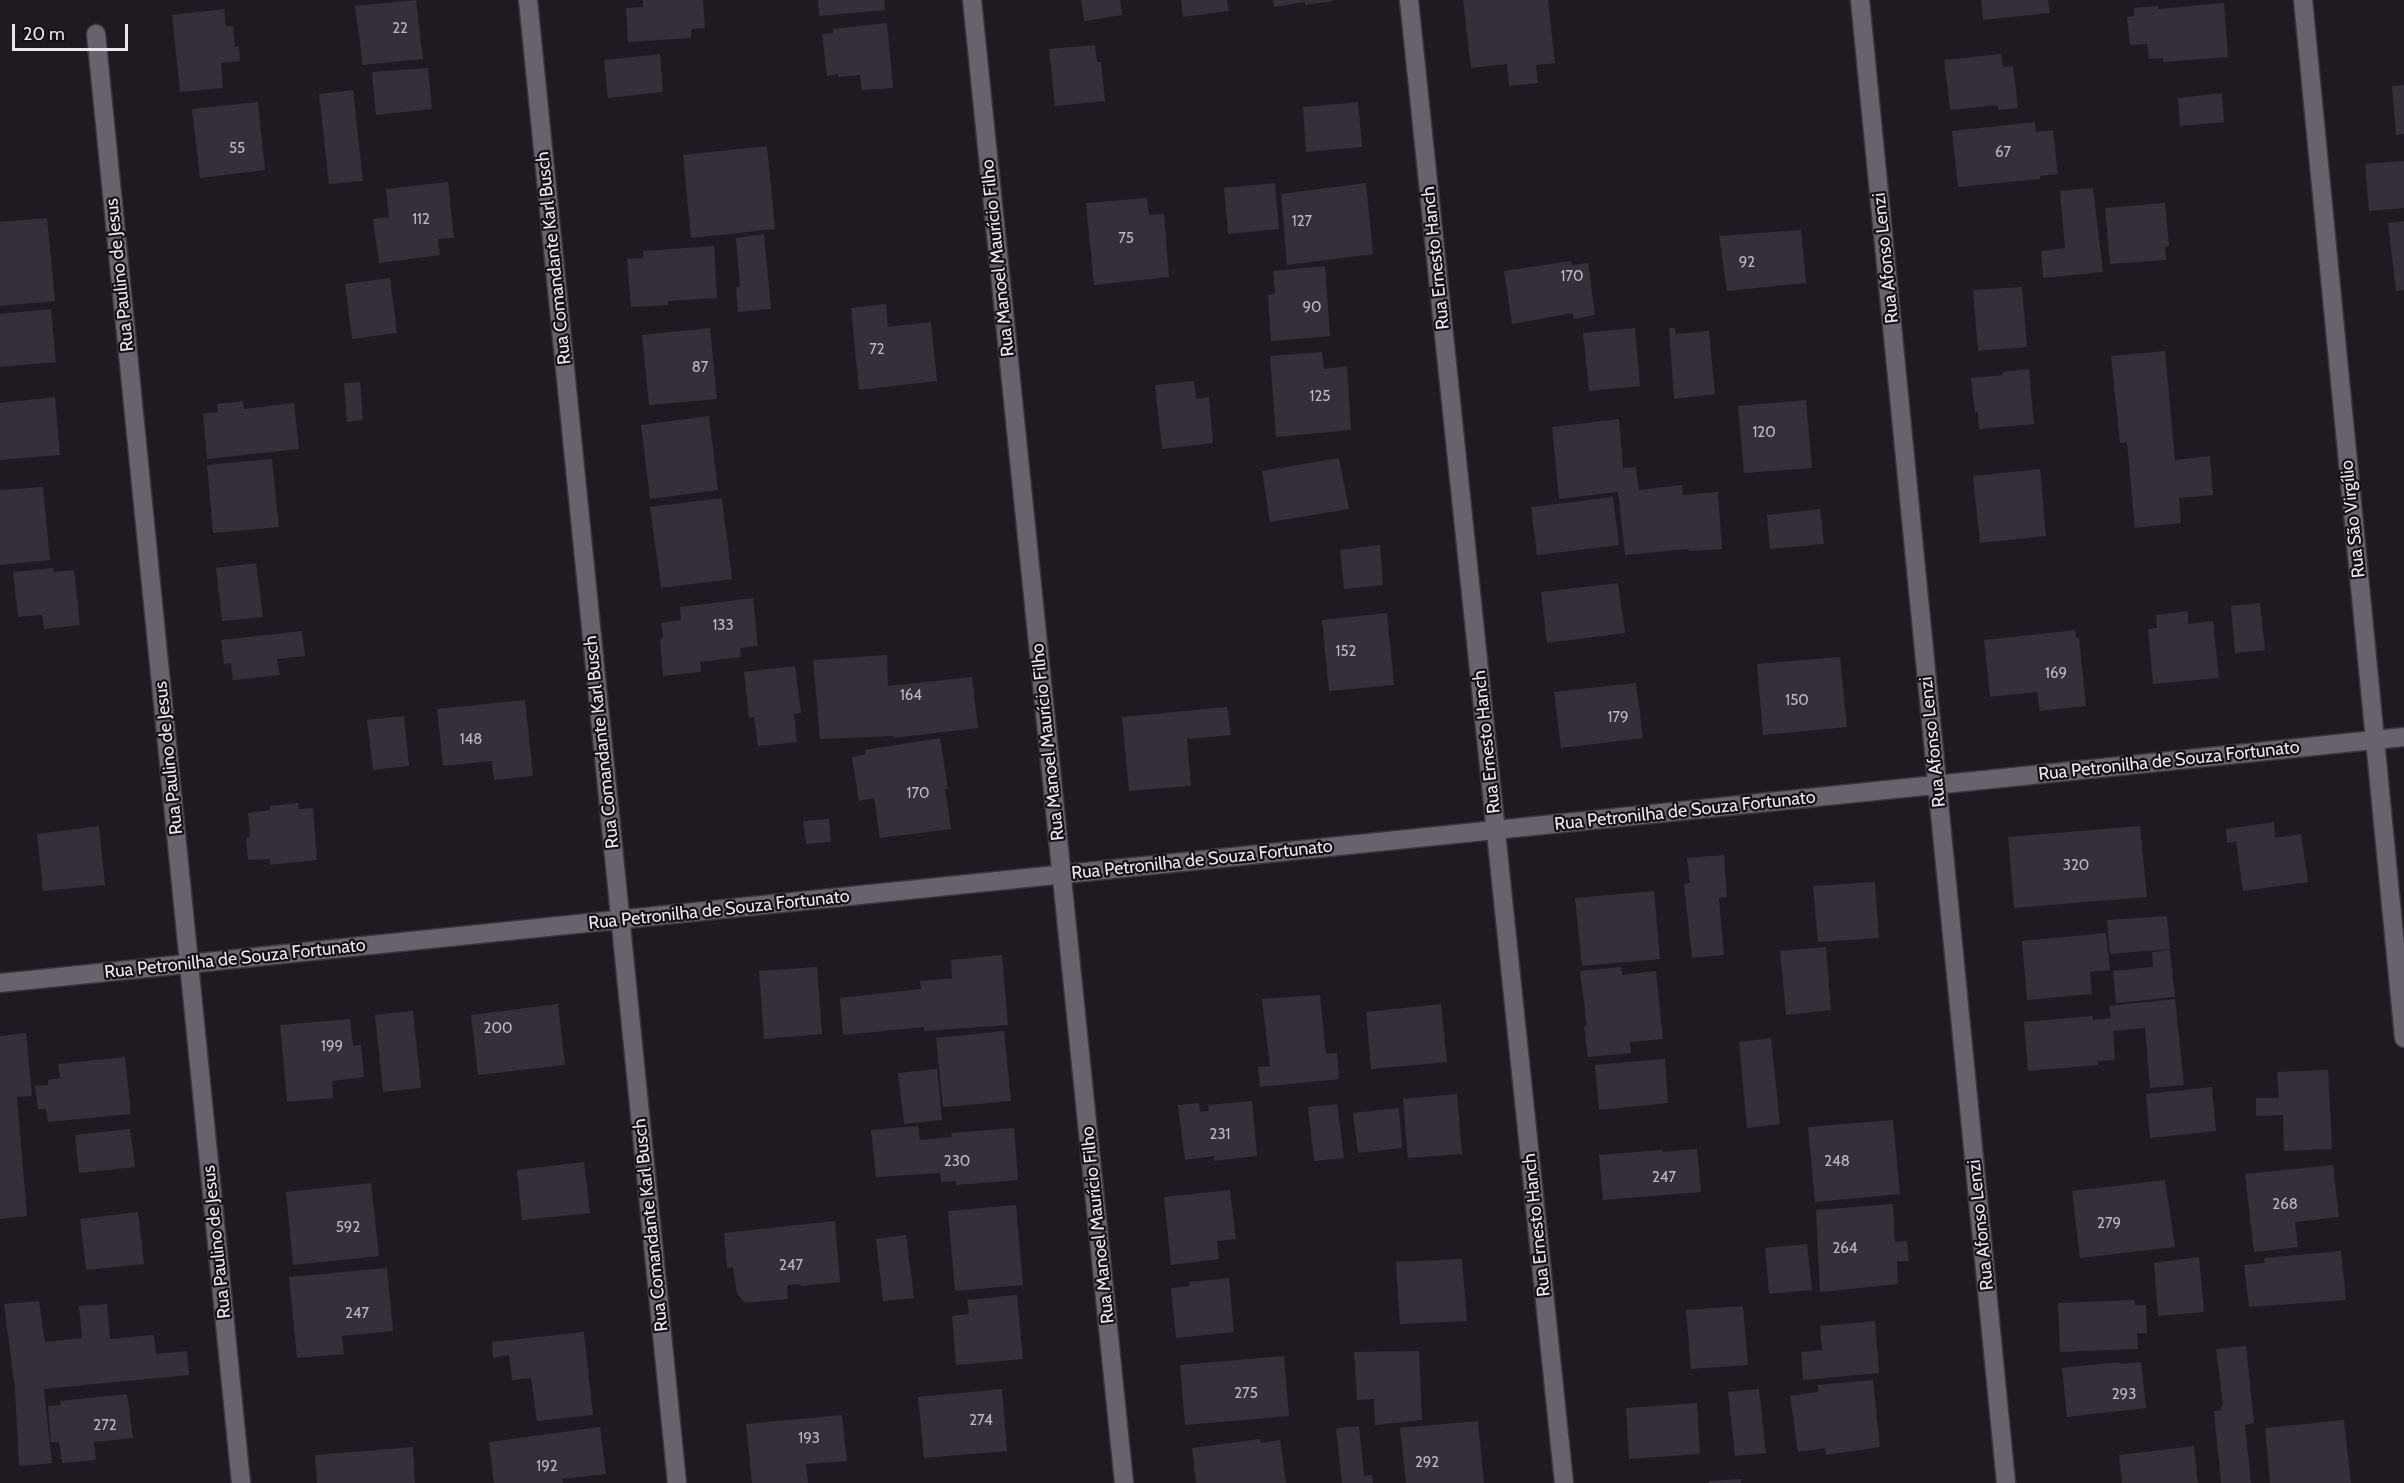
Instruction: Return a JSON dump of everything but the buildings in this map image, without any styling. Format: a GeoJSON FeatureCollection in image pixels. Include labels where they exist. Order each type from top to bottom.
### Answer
{"type":"FeatureCollection","features":[{"type":"Feature","properties":{"kind":"street","name":"Rua Comandante Karl Busch"},"geometry":{"type":"LineString","coordinates":[[528,0],[677,1483]]}},
{"type":"Feature","properties":{"kind":"street","name":"Rua Manoel Maurício Filho"},"geometry":{"type":"LineString","coordinates":[[972,0],[1124,1483]]}},
{"type":"Feature","properties":{"kind":"street","name":"Rua Ernesto Hanch"},"geometry":{"type":"LineString","coordinates":[[1409,0],[1564,1483]]}},
{"type":"Feature","properties":{"kind":"street","name":"Rua Afonso Lenzi"},"geometry":{"type":"LineString","coordinates":[[1860,0],[2006,1483]]}},
{"type":"Feature","properties":{"kind":"street","name":"Rua São Virgílio"},"geometry":{"type":"LineString","coordinates":[[2303,0],[2404,1038]]}},
{"type":"Feature","properties":{"kind":"street","name":"Rua Paulino de Jesus"},"geometry":{"type":"LineString","coordinates":[[96,34],[241,1483]]}},
{"type":"Feature","properties":{"kind":"street","name":"Rua Petronilha de Souza Fortunato"},"geometry":{"type":"LineString","coordinates":[[0,983],[2404,737]]}}]}
